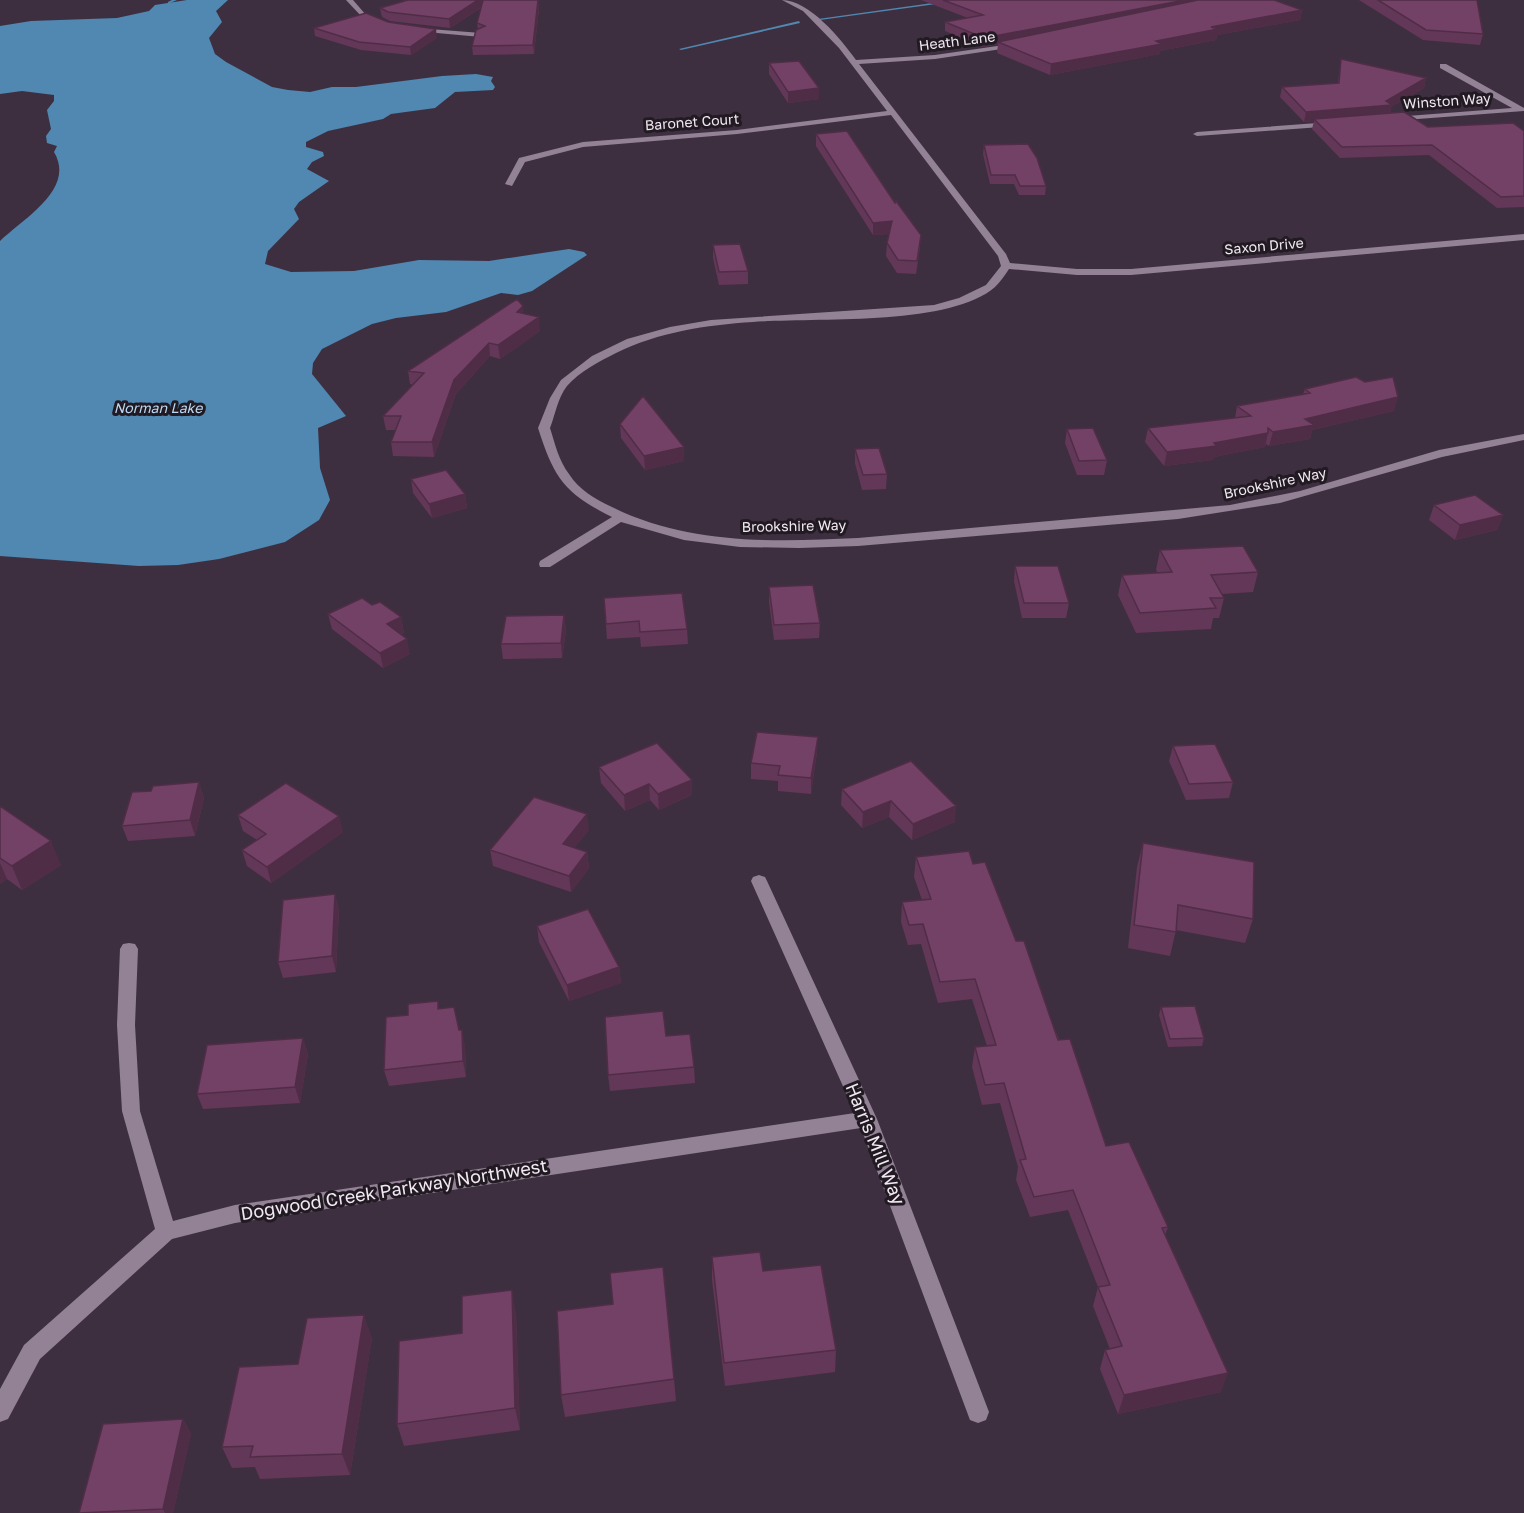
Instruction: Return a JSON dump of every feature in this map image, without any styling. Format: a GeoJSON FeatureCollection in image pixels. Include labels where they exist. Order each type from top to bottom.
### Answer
{"type":"FeatureCollection","features":[{"type":"Feature","properties":{"kind":"street"},"geometry":{"type":"LineString","coordinates":[[349,0],[364,16],[385,24]]}},
{"type":"Feature","properties":{"kind":"street"},"geometry":{"type":"LineString","coordinates":[[784,0],[805,10],[842,46],[1003,256],[1006,266]]}},
{"type":"Feature","properties":{"kind":"street"},"geometry":{"type":"LineString","coordinates":[[409,29],[481,35]]}},
{"type":"Feature","properties":{"kind":"street","name":"Heath Lane"},"geometry":{"type":"LineString","coordinates":[[854,62],[934,57],[1019,44]]}},
{"type":"Feature","properties":{"kind":"street"},"geometry":{"type":"LineString","coordinates":[[1443,66],[1522,111]]}},
{"type":"Feature","properties":{"kind":"street","name":"Winston Way"},"geometry":{"type":"LineString","coordinates":[[1383,120],[1522,111]]}},
{"type":"Feature","properties":{"kind":"street","name":"Baronet Court"},"geometry":{"type":"LineString","coordinates":[[509,184],[522,160],[552,148],[597,141],[668,139],[759,130],[894,112]]}},
{"type":"Feature","properties":{"kind":"street"},"geometry":{"type":"LineString","coordinates":[[1197,134],[1336,123]]}},
{"type":"Feature","properties":{"kind":"street","name":"Saxon Drive"},"geometry":{"type":"LineString","coordinates":[[1006,266],[1077,272],[1131,272],[1524,237]]}},
{"type":"Feature","properties":{"kind":"street","name":"Brookshire Way"},"geometry":{"type":"LineString","coordinates":[[1006,266],[991,286],[966,300],[919,310],[712,323],[657,334],[603,354],[562,384],[544,428],[559,474],[589,501],[653,530],[703,540],[769,545],[874,539],[1230,509],[1320,490],[1429,456],[1524,437]]}},
{"type":"Feature","properties":{"kind":"street"},"geometry":{"type":"LineString","coordinates":[[545,564],[620,517]]}},
{"type":"Feature","properties":{"kind":"street","name":"Harris Mill Way"},"geometry":{"type":"LineString","coordinates":[[759,881],[867,1119],[978,1412]]}},
{"type":"Feature","properties":{"kind":"street"},"geometry":{"type":"LineString","coordinates":[[129,949],[126,1026],[131,1111],[166,1232]]}},
{"type":"Feature","properties":{"kind":"street","name":"Dogwood Creek Parkway Northwest"},"geometry":{"type":"LineString","coordinates":[[0,1411],[32,1352],[166,1232],[235,1214],[867,1119]]}},
{"type":"Feature","properties":{"kind":"water","name":"Norman Lake"},"geometry":{"type":"Polygon","coordinates":[[[187,0],[228,0],[216,11],[222,22],[209,38],[215,54],[272,87],[310,92],[332,87],[356,87],[442,76],[476,74],[493,77],[491,81],[495,87],[493,90],[455,92],[435,108],[391,114],[383,119],[328,131],[306,142],[306,147],[323,152],[324,156],[312,162],[307,169],[329,181],[299,202],[294,209],[299,219],[268,251],[265,264],[291,272],[354,271],[419,260],[489,261],[569,249],[584,252],[587,255],[532,291],[518,295],[501,293],[446,312],[396,318],[372,324],[322,349],[313,363],[312,374],[346,416],[318,428],[320,468],[330,500],[319,520],[285,542],[219,559],[178,565],[139,566],[0,556],[0,241],[44,202],[58,178],[59,166],[54,152],[57,146],[47,143],[46,136],[51,129],[47,110],[54,101],[54,95],[22,91],[0,94],[0,26],[31,21],[117,18],[149,11],[155,5],[187,0]]]}},
{"type":"Feature","properties":{"kind":"building"},"geometry":{"type":"Polygon","coordinates":[[[408,0],[478,0],[449,19],[388,12],[380,8],[408,0]]]}},
{"type":"Feature","properties":{"kind":"building"},"geometry":{"type":"Polygon","coordinates":[[[483,0],[538,0],[533,45],[472,46],[476,30],[485,26],[477,23],[483,0]]]}},
{"type":"Feature","properties":{"kind":"building"},"geometry":{"type":"Polygon","coordinates":[[[943,0],[1185,0],[984,38],[945,22],[983,15],[943,0]]]}},
{"type":"Feature","properties":{"kind":"building"},"geometry":{"type":"Polygon","coordinates":[[[1198,0],[1274,0],[1302,10],[1211,27],[1218,29],[1156,41],[1162,44],[1051,64],[998,42],[1198,0]]]}},
{"type":"Feature","properties":{"kind":"building"},"geometry":{"type":"Polygon","coordinates":[[[1378,0],[1477,0],[1483,34],[1426,30],[1378,0]]]}},
{"type":"Feature","properties":{"kind":"building"},"geometry":{"type":"Polygon","coordinates":[[[366,13],[388,22],[436,29],[410,47],[359,42],[314,28],[366,13]]]}},
{"type":"Feature","properties":{"kind":"building"},"geometry":{"type":"Polygon","coordinates":[[[1341,59],[1426,78],[1386,101],[1392,105],[1306,112],[1282,87],[1339,83],[1341,59]]]}},
{"type":"Feature","properties":{"kind":"building"},"geometry":{"type":"Polygon","coordinates":[[[799,61],[819,88],[788,92],[769,63],[799,61]]]}},
{"type":"Feature","properties":{"kind":"building"},"geometry":{"type":"Polygon","coordinates":[[[1404,112],[1428,127],[1513,123],[1524,131],[1524,196],[1501,197],[1432,145],[1342,147],[1314,119],[1404,112]]]}},
{"type":"Feature","properties":{"kind":"building"},"geometry":{"type":"Polygon","coordinates":[[[847,131],[895,203],[896,201],[921,235],[917,261],[898,260],[887,243],[892,221],[873,223],[816,134],[847,131]]]}},
{"type":"Feature","properties":{"kind":"building"},"geometry":{"type":"Polygon","coordinates":[[[1028,144],[1037,158],[1046,186],[1020,186],[1015,175],[991,175],[984,145],[1028,144]]]}},
{"type":"Feature","properties":{"kind":"building"},"geometry":{"type":"Polygon","coordinates":[[[740,244],[748,271],[719,272],[713,245],[740,244]]]}},
{"type":"Feature","properties":{"kind":"building"},"geometry":{"type":"Polygon","coordinates":[[[517,299],[523,306],[517,312],[539,317],[498,345],[489,343],[454,380],[432,442],[391,442],[401,416],[383,416],[424,373],[408,371],[517,299]]]}},
{"type":"Feature","properties":{"kind":"building"},"geometry":{"type":"Polygon","coordinates":[[[1356,377],[1365,382],[1393,377],[1398,397],[1305,419],[1314,425],[1273,432],[1268,428],[1268,433],[1214,443],[1217,446],[1167,452],[1148,428],[1251,416],[1237,406],[1310,393],[1305,389],[1356,377]]]}},
{"type":"Feature","properties":{"kind":"building"},"geometry":{"type":"Polygon","coordinates":[[[643,396],[684,447],[644,456],[620,424],[643,396]]]}},
{"type":"Feature","properties":{"kind":"building"},"geometry":{"type":"Polygon","coordinates":[[[1093,428],[1107,460],[1079,461],[1067,429],[1093,428]]]}},
{"type":"Feature","properties":{"kind":"building"},"geometry":{"type":"Polygon","coordinates":[[[879,448],[887,474],[863,475],[855,449],[879,448]]]}},
{"type":"Feature","properties":{"kind":"building"},"geometry":{"type":"Polygon","coordinates":[[[446,470],[465,494],[429,504],[411,479],[446,470]]]}},
{"type":"Feature","properties":{"kind":"building"},"geometry":{"type":"Polygon","coordinates":[[[1475,495],[1503,515],[1460,525],[1434,505],[1475,495]]]}},
{"type":"Feature","properties":{"kind":"building"},"geometry":{"type":"Polygon","coordinates":[[[1243,546],[1258,572],[1211,575],[1224,598],[1210,598],[1216,608],[1140,613],[1122,575],[1172,572],[1160,550],[1243,546]]]}},
{"type":"Feature","properties":{"kind":"building"},"geometry":{"type":"Polygon","coordinates":[[[1015,566],[1058,566],[1069,603],[1024,603],[1015,566]]]}},
{"type":"Feature","properties":{"kind":"building"},"geometry":{"type":"Polygon","coordinates":[[[813,585],[820,623],[774,625],[769,587],[813,585]]]}},
{"type":"Feature","properties":{"kind":"building"},"geometry":{"type":"Polygon","coordinates":[[[682,593],[687,629],[640,632],[639,621],[606,624],[604,598],[682,593]]]}},
{"type":"Feature","properties":{"kind":"building"},"geometry":{"type":"Polygon","coordinates":[[[362,598],[372,605],[380,602],[401,617],[387,624],[407,639],[380,653],[328,614],[362,598]]]}},
{"type":"Feature","properties":{"kind":"building"},"geometry":{"type":"Polygon","coordinates":[[[564,615],[561,643],[501,644],[506,616],[564,615]]]}},
{"type":"Feature","properties":{"kind":"building"},"geometry":{"type":"Polygon","coordinates":[[[757,732],[818,737],[811,778],[778,775],[780,766],[751,763],[757,732]]]}},
{"type":"Feature","properties":{"kind":"building"},"geometry":{"type":"Polygon","coordinates":[[[657,743],[692,780],[658,794],[649,784],[624,795],[599,767],[657,743]]]}},
{"type":"Feature","properties":{"kind":"building"},"geometry":{"type":"Polygon","coordinates":[[[1215,744],[1233,782],[1189,784],[1173,746],[1215,744]]]}},
{"type":"Feature","properties":{"kind":"building"},"geometry":{"type":"Polygon","coordinates":[[[911,761],[956,806],[913,824],[891,801],[863,812],[842,789],[911,761]]]}},
{"type":"Feature","properties":{"kind":"building"},"geometry":{"type":"Polygon","coordinates":[[[199,782],[190,820],[122,826],[132,792],[151,791],[153,786],[199,782]]]}},
{"type":"Feature","properties":{"kind":"building"},"geometry":{"type":"Polygon","coordinates":[[[286,783],[339,816],[267,867],[242,850],[266,834],[238,815],[286,783]]]}},
{"type":"Feature","properties":{"kind":"building"},"geometry":{"type":"Polygon","coordinates":[[[534,797],[587,814],[563,844],[587,852],[569,876],[490,850],[534,797]]]}},
{"type":"Feature","properties":{"kind":"building"},"geometry":{"type":"Polygon","coordinates":[[[0,806],[51,841],[12,866],[0,858],[0,806]]]}},
{"type":"Feature","properties":{"kind":"building"},"geometry":{"type":"Polygon","coordinates":[[[1143,843],[1254,862],[1253,919],[1178,905],[1176,932],[1134,925],[1143,843]]]}},
{"type":"Feature","properties":{"kind":"building"},"geometry":{"type":"Polygon","coordinates":[[[969,851],[973,864],[985,862],[1016,941],[1024,941],[1058,1040],[1070,1039],[1106,1146],[1129,1142],[1168,1227],[1162,1228],[1228,1373],[1124,1395],[1105,1350],[1122,1346],[1098,1287],[1110,1285],[1073,1190],[1034,1197],[1020,1160],[1026,1159],[1004,1083],[985,1085],[975,1047],[996,1045],[975,979],[940,982],[923,924],[909,925],[902,902],[931,899],[916,857],[969,851]]]}},
{"type":"Feature","properties":{"kind":"building"},"geometry":{"type":"Polygon","coordinates":[[[335,894],[332,956],[278,962],[283,900],[335,894]]]}},
{"type":"Feature","properties":{"kind":"building"},"geometry":{"type":"Polygon","coordinates":[[[588,909],[619,967],[567,985],[537,926],[588,909]]]}},
{"type":"Feature","properties":{"kind":"building"},"geometry":{"type":"Polygon","coordinates":[[[438,1001],[438,1009],[454,1007],[459,1030],[462,1030],[463,1061],[384,1070],[386,1017],[408,1015],[408,1004],[438,1001]]]}},
{"type":"Feature","properties":{"kind":"building"},"geometry":{"type":"Polygon","coordinates":[[[1195,1006],[1204,1038],[1170,1039],[1161,1007],[1195,1006]]]}},
{"type":"Feature","properties":{"kind":"building"},"geometry":{"type":"Polygon","coordinates":[[[663,1011],[666,1036],[690,1034],[694,1067],[608,1075],[605,1017],[663,1011]]]}},
{"type":"Feature","properties":{"kind":"building"},"geometry":{"type":"Polygon","coordinates":[[[303,1038],[295,1087],[197,1094],[207,1045],[303,1038]]]}},
{"type":"Feature","properties":{"kind":"building"},"geometry":{"type":"Polygon","coordinates":[[[760,1252],[763,1271],[821,1265],[836,1350],[724,1363],[712,1257],[760,1252]]]}},
{"type":"Feature","properties":{"kind":"building"},"geometry":{"type":"Polygon","coordinates":[[[663,1267],[674,1379],[561,1395],[557,1311],[613,1304],[610,1273],[663,1267]]]}},
{"type":"Feature","properties":{"kind":"building"},"geometry":{"type":"Polygon","coordinates":[[[512,1290],[515,1408],[397,1424],[399,1341],[462,1333],[462,1296],[512,1290]]]}},
{"type":"Feature","properties":{"kind":"building"},"geometry":{"type":"Polygon","coordinates":[[[364,1315],[342,1454],[250,1457],[253,1446],[222,1447],[239,1367],[298,1364],[307,1318],[364,1315]]]}},
{"type":"Feature","properties":{"kind":"building"},"geometry":{"type":"Polygon","coordinates":[[[183,1419],[163,1509],[79,1513],[103,1424],[183,1419]]]}},
{"type":"Feature","properties":{"kind":"waterway"},"geometry":{"type":"LineString","coordinates":[[169,3],[175,0]]}},
{"type":"Feature","properties":{"kind":"waterway"},"geometry":{"type":"LineString","coordinates":[[820,19],[963,0]]}},
{"type":"Feature","properties":{"kind":"waterway"},"geometry":{"type":"LineString","coordinates":[[681,49],[799,22]]}}]}
